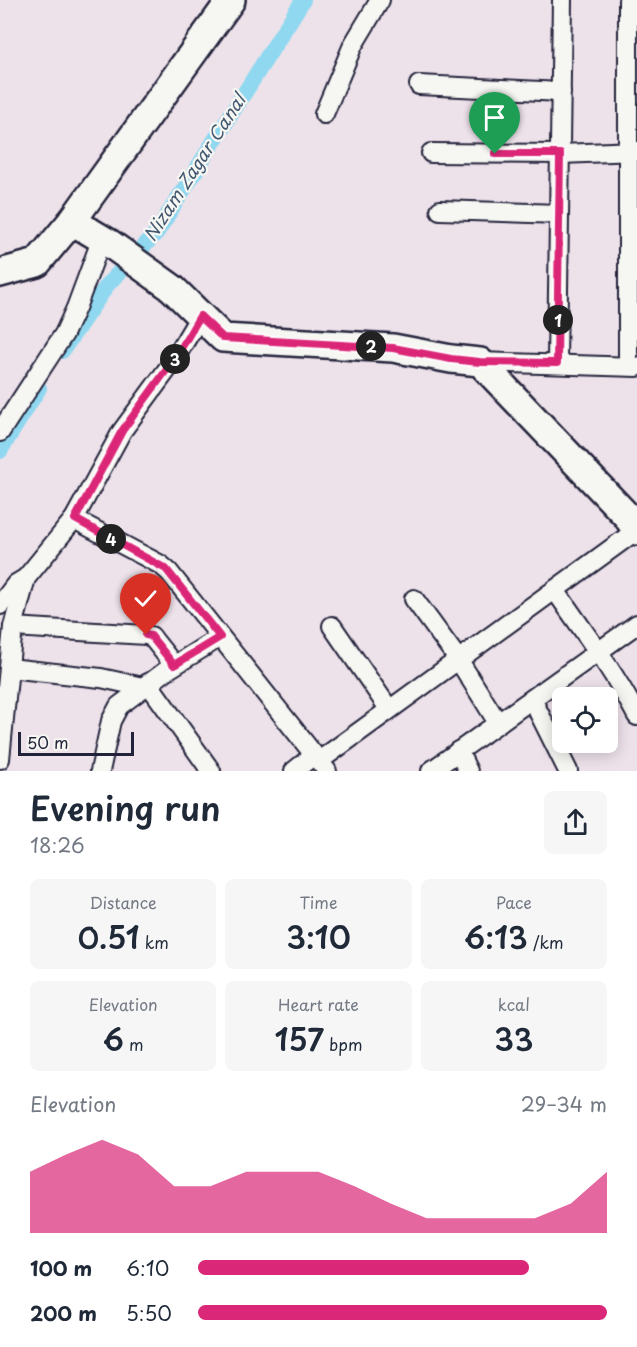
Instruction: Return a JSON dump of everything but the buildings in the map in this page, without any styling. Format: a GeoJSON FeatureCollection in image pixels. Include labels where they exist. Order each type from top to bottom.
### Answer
{"type":"FeatureCollection","features":[{"type":"Feature","properties":{"kind":"street"},"geometry":{"type":"LineString","coordinates":[[0,273],[37,263],[72,221],[231,0]]}},
{"type":"Feature","properties":{"kind":"street"},"geometry":{"type":"LineString","coordinates":[[324,114],[353,45],[380,0]]}},
{"type":"Feature","properties":{"kind":"street"},"geometry":{"type":"LineString","coordinates":[[557,363],[562,0]]}},
{"type":"Feature","properties":{"kind":"street"},"geometry":{"type":"LineString","coordinates":[[72,221],[105,240],[172,288],[223,338],[393,348],[480,362],[633,367],[632,151],[628,0]]}},
{"type":"Feature","properties":{"kind":"street"},"geometry":{"type":"LineString","coordinates":[[419,85],[561,92]]}},
{"type":"Feature","properties":{"kind":"street"},"geometry":{"type":"LineString","coordinates":[[431,153],[560,154],[632,151]]}},
{"type":"Feature","properties":{"kind":"street"},"geometry":{"type":"LineString","coordinates":[[440,210],[559,214]]}},
{"type":"Feature","properties":{"kind":"street"},"geometry":{"type":"LineString","coordinates":[[0,432],[64,334],[105,240]]}},
{"type":"Feature","properties":{"kind":"street"},"geometry":{"type":"LineString","coordinates":[[0,605],[16,584],[26,578],[75,519],[122,431],[176,357],[200,316]]}},
{"type":"Feature","properties":{"kind":"street"},"geometry":{"type":"LineString","coordinates":[[294,771],[320,762],[389,709],[637,531],[627,516],[480,362]]}},
{"type":"Feature","properties":{"kind":"street"},"geometry":{"type":"LineString","coordinates":[[75,519],[166,569],[320,762]]}},
{"type":"Feature","properties":{"kind":"street"},"geometry":{"type":"LineString","coordinates":[[0,759],[13,627],[26,578]]}},
{"type":"Feature","properties":{"kind":"street"},"geometry":{"type":"LineString","coordinates":[[555,590],[627,696],[637,716]]}},
{"type":"Feature","properties":{"kind":"street"},"geometry":{"type":"LineString","coordinates":[[414,599],[458,660],[498,723]]}},
{"type":"Feature","properties":{"kind":"street"},"geometry":{"type":"LineString","coordinates":[[431,771],[637,624]]}},
{"type":"Feature","properties":{"kind":"street"},"geometry":{"type":"LineString","coordinates":[[332,626],[389,709]]}},
{"type":"Feature","properties":{"kind":"street"},"geometry":{"type":"LineString","coordinates":[[13,627],[151,636],[174,665]]}},
{"type":"Feature","properties":{"kind":"street"},"geometry":{"type":"LineString","coordinates":[[100,771],[107,735],[113,715],[119,706],[174,665],[220,637]]}},
{"type":"Feature","properties":{"kind":"street"},"geometry":{"type":"LineString","coordinates":[[9,668],[146,685],[211,771]]}},
{"type":"Feature","properties":{"kind":"street"},"geometry":{"type":"LineString","coordinates":[[532,699],[568,771]]}},
{"type":"Feature","properties":{"kind":"street"},"geometry":{"type":"LineString","coordinates":[[458,751],[468,771]]}},
{"type":"Feature","properties":{"kind":"waterway","name":"Nizam Zagar Canal"},"geometry":{"type":"LineString","coordinates":[[62,351],[108,284],[157,232],[303,0]]}},
{"type":"Feature","properties":{"kind":"waterway","name":"Nizam Zagar Canal"},"geometry":{"type":"LineString","coordinates":[[0,451],[39,388]]}},
{"type":"Feature","properties":{"kind":"route"},"geometry":{"type":"LineString","coordinates":[[146,635],[151,636],[174,665],[220,637],[166,569],[75,519],[122,431],[176,357],[200,316],[223,338],[393,348],[480,362],[557,363],[560,154],[495,154]]}}]}
